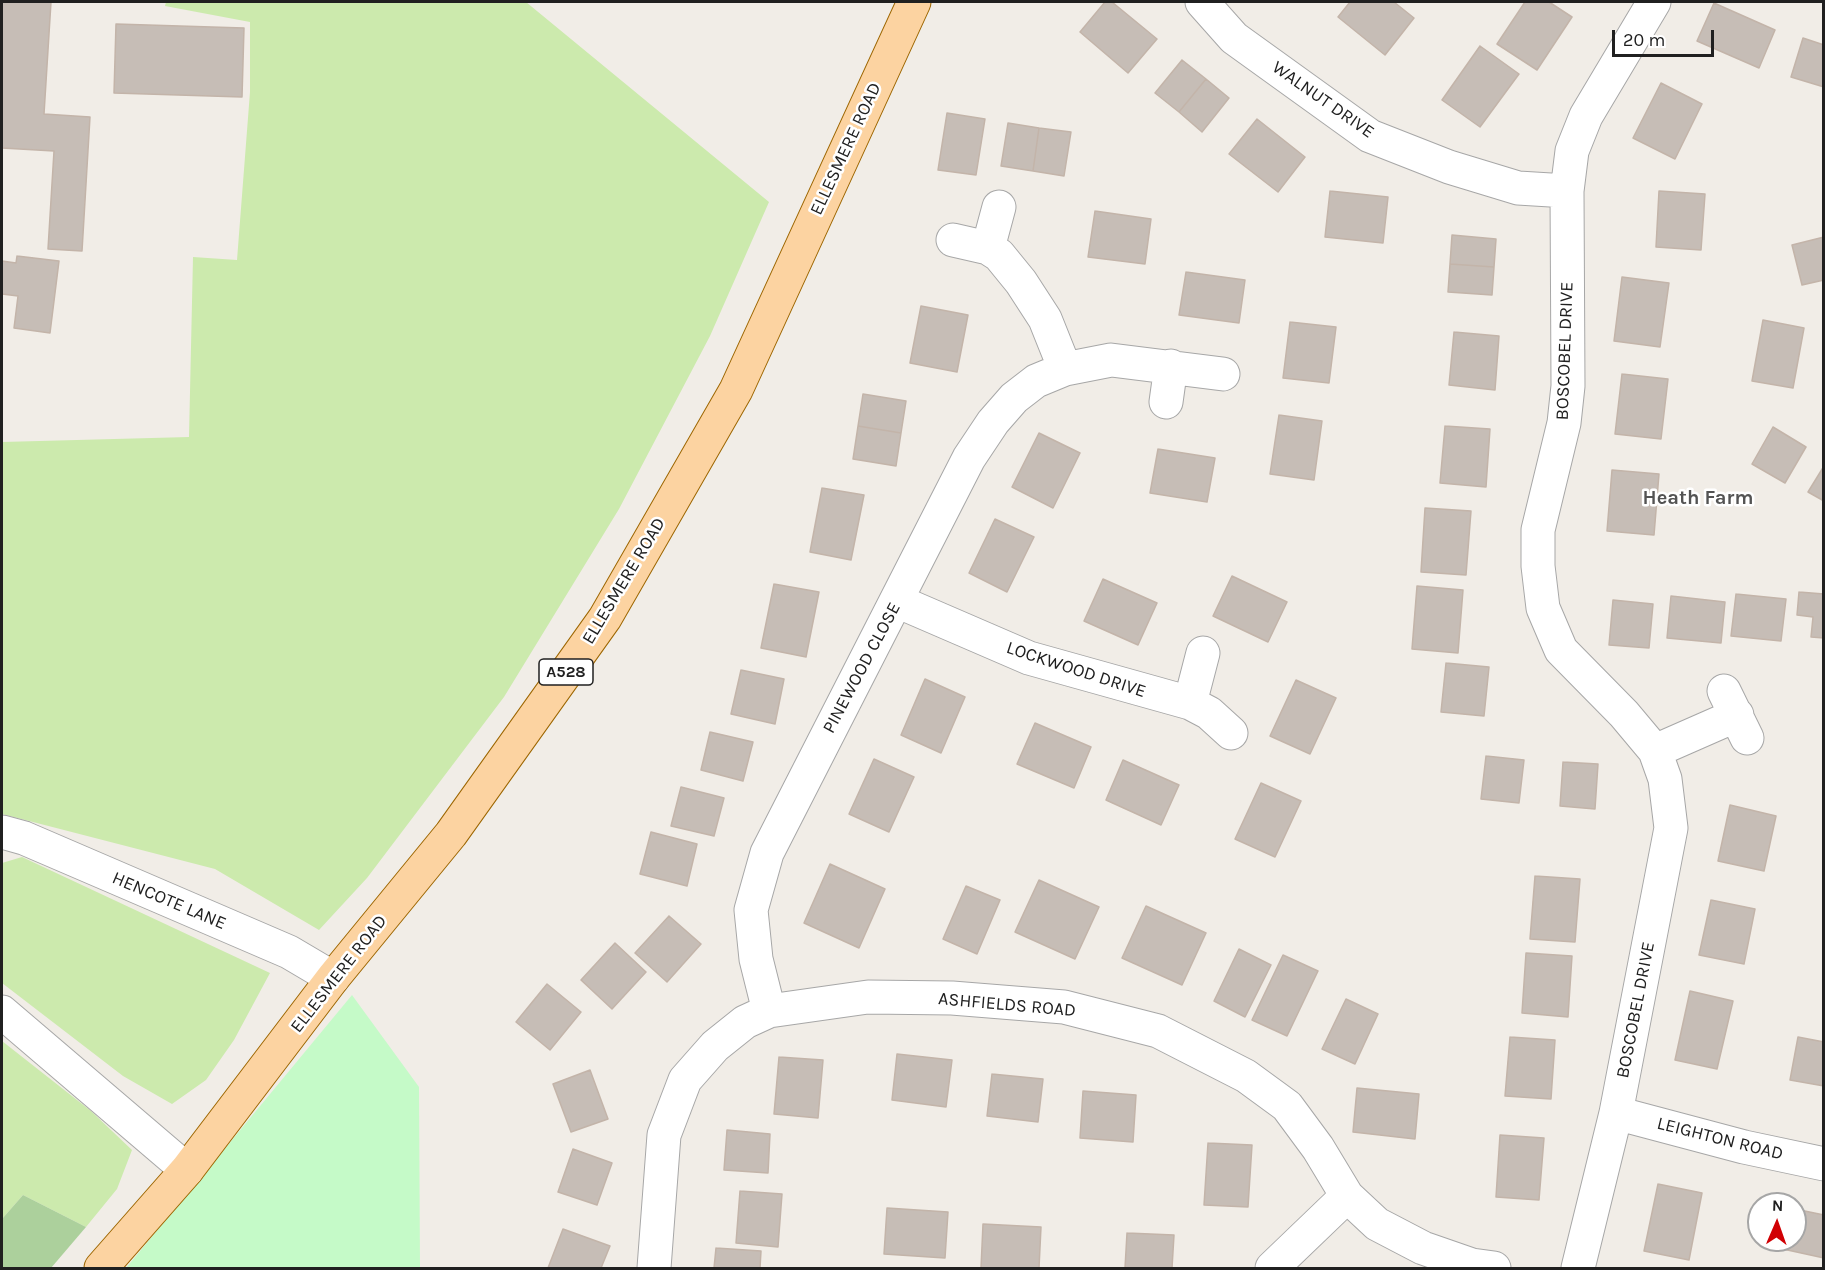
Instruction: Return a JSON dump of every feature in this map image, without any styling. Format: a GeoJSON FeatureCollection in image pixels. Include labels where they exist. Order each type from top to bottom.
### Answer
{"type":"FeatureCollection","features":[{"type":"Feature","properties":{"kind":"main road","name":"ELLESMERE ROAD"},"geometry":{"type":"LineString","coordinates":[[101,1269],[187,1170],[333,978],[451,834],[605,618],[736,390],[914,2]]}},
{"type":"Feature","properties":{"kind":"street","name":"WALNUT DRIVE"},"geometry":{"type":"LineString","coordinates":[[1202,2],[1234,38],[1370,136],[1449,167],[1518,188],[1567,191]]}},
{"type":"Feature","properties":{"kind":"street","name":"BOSCOBEL DRIVE"},"geometry":{"type":"LineString","coordinates":[[1578,1269],[1616,1113],[1671,828],[1665,779],[1655,751],[1624,714],[1561,650],[1543,608],[1538,566],[1538,530],[1564,423],[1568,386],[1567,191],[1572,151],[1586,116],[1654,2]]}},
{"type":"Feature","properties":{"kind":"street"},"geometry":{"type":"LineString","coordinates":[[988,248],[999,207]]}},
{"type":"Feature","properties":{"kind":"street"},"geometry":{"type":"LineString","coordinates":[[953,240],[988,248],[999,255],[1045,319],[1065,369]]}},
{"type":"Feature","properties":{"kind":"street","name":"PINEWOOD CLOSE"},"geometry":{"type":"LineString","coordinates":[[769,1011],[756,959],[751,910],[767,853],[969,458],[993,422],[1014,398],[1036,381],[1065,369],[1111,360],[1223,374]]}},
{"type":"Feature","properties":{"kind":"street"},"geometry":{"type":"LineString","coordinates":[[1166,402],[1171,366]]}},
{"type":"Feature","properties":{"kind":"street","name":"LOCKWOOD DRIVE"},"geometry":{"type":"LineString","coordinates":[[897,601],[1029,658],[1190,704],[1209,713],[1231,733]]}},
{"type":"Feature","properties":{"kind":"street"},"geometry":{"type":"LineString","coordinates":[[1190,704],[1203,653]]}},
{"type":"Feature","properties":{"kind":"street"},"geometry":{"type":"LineString","coordinates":[[1655,751],[1736,714]]}},
{"type":"Feature","properties":{"kind":"street","name":"HENCOTE LANE"},"geometry":{"type":"LineString","coordinates":[[2,832],[24,838],[278,948],[333,978]]}},
{"type":"Feature","properties":{"kind":"street","name":"ASHFIELDS ROAD"},"geometry":{"type":"LineString","coordinates":[[654,1269],[664,1135],[686,1080],[715,1046],[745,1022],[769,1011],[868,997],[952,998],[1064,1007],[1158,1031],[1246,1076],[1287,1106],[1318,1148],[1347,1196],[1377,1224],[1423,1248],[1472,1265],[1494,1269]]}},
{"type":"Feature","properties":{"kind":"street"},"geometry":{"type":"LineString","coordinates":[[2,1012],[187,1170]]}},
{"type":"Feature","properties":{"kind":"street","name":"LEIGHTON ROAD"},"geometry":{"type":"LineString","coordinates":[[1616,1113],[1744,1147],[1824,1164]]}},
{"type":"Feature","properties":{"kind":"street"},"geometry":{"type":"LineString","coordinates":[[1272,1269],[1347,1196]]}},
{"type":"Feature","properties":{"kind":"green space"},"geometry":{"type":"Polygon","coordinates":[[[166,2],[526,2],[769,202],[710,336],[619,509],[504,697],[367,878],[319,930],[215,869],[2,814],[2,442],[189,437],[193,257],[237,260],[250,92],[250,22],[165,6],[166,2]]]}},
{"type":"Feature","properties":{"kind":"green space"},"geometry":{"type":"Polygon","coordinates":[[[22,857],[270,973],[234,1040],[206,1080],[172,1104],[123,1076],[2,983],[2,863],[22,857]]]}},
{"type":"Feature","properties":{"kind":"green space"},"geometry":{"type":"Polygon","coordinates":[[[352,995],[419,1087],[420,1268],[126,1268],[352,995]]]}},
{"type":"Feature","properties":{"kind":"green space"},"geometry":{"type":"Polygon","coordinates":[[[2,1041],[91,1111],[132,1150],[117,1189],[86,1227],[23,1195],[2,1219],[2,1041]]]}},
{"type":"Feature","properties":{"kind":"green space"},"geometry":{"type":"Polygon","coordinates":[[[23,1195],[86,1227],[51,1268],[2,1268],[2,1219],[23,1195]]]}},
{"type":"Feature","properties":{"kind":"building"},"geometry":{"type":"Polygon","coordinates":[[[2,2],[51,2],[44,114],[90,117],[82,251],[48,249],[54,151],[2,148],[2,2]]]}},
{"type":"Feature","properties":{"kind":"building"},"geometry":{"type":"Polygon","coordinates":[[[1105,2],[1112,2],[1157,39],[1128,73],[1080,32],[1105,2]]]}},
{"type":"Feature","properties":{"kind":"building"},"geometry":{"type":"Polygon","coordinates":[[[1350,2],[1394,2],[1414,18],[1385,55],[1338,17],[1350,2]]]}},
{"type":"Feature","properties":{"kind":"building"},"geometry":{"type":"Polygon","coordinates":[[[1525,2],[1549,2],[1572,17],[1537,70],[1497,44],[1525,2]]]}},
{"type":"Feature","properties":{"kind":"building"},"geometry":{"type":"Polygon","coordinates":[[[1714,3],[1775,30],[1759,68],[1697,41],[1714,3]]]}},
{"type":"Feature","properties":{"kind":"building"},"geometry":{"type":"Polygon","coordinates":[[[116,24],[244,28],[242,97],[114,93],[116,24]]]}},
{"type":"Feature","properties":{"kind":"building"},"geometry":{"type":"Polygon","coordinates":[[[1803,38],[1824,45],[1824,87],[1791,77],[1803,38]]]}},
{"type":"Feature","properties":{"kind":"building"},"geometry":{"type":"Polygon","coordinates":[[[1480,46],[1519,74],[1480,127],[1442,100],[1480,46]]]}},
{"type":"Feature","properties":{"kind":"building"},"geometry":{"type":"Polygon","coordinates":[[[1182,60],[1206,79],[1179,112],[1155,93],[1182,60]]]}},
{"type":"Feature","properties":{"kind":"building"},"geometry":{"type":"Polygon","coordinates":[[[1206,79],[1229,98],[1202,132],[1179,112],[1206,79]]]}},
{"type":"Feature","properties":{"kind":"building"},"geometry":{"type":"Polygon","coordinates":[[[1661,83],[1702,104],[1675,159],[1633,138],[1661,83]]]}},
{"type":"Feature","properties":{"kind":"building"},"geometry":{"type":"Polygon","coordinates":[[[947,113],[985,119],[976,175],[938,170],[947,113]]]}},
{"type":"Feature","properties":{"kind":"building"},"geometry":{"type":"Polygon","coordinates":[[[1257,119],[1305,157],[1278,192],[1229,154],[1257,119]]]}},
{"type":"Feature","properties":{"kind":"building"},"geometry":{"type":"Polygon","coordinates":[[[1008,123],[1039,128],[1033,171],[1001,166],[1008,123]]]}},
{"type":"Feature","properties":{"kind":"building"},"geometry":{"type":"Polygon","coordinates":[[[1039,128],[1071,132],[1064,176],[1033,171],[1039,128]]]}},
{"type":"Feature","properties":{"kind":"building"},"geometry":{"type":"Polygon","coordinates":[[[1330,191],[1388,197],[1383,243],[1325,237],[1330,191]]]}},
{"type":"Feature","properties":{"kind":"building"},"geometry":{"type":"Polygon","coordinates":[[[1659,191],[1705,194],[1701,250],[1656,247],[1659,191]]]}},
{"type":"Feature","properties":{"kind":"building"},"geometry":{"type":"Polygon","coordinates":[[[1095,211],[1151,219],[1145,264],[1088,257],[1095,211]]]}},
{"type":"Feature","properties":{"kind":"building"},"geometry":{"type":"Polygon","coordinates":[[[1452,235],[1496,239],[1494,267],[1450,264],[1452,235]]]}},
{"type":"Feature","properties":{"kind":"building"},"geometry":{"type":"Polygon","coordinates":[[[1824,237],[1824,280],[1802,285],[1792,245],[1824,237]]]}},
{"type":"Feature","properties":{"kind":"building"},"geometry":{"type":"Polygon","coordinates":[[[17,256],[59,261],[50,333],[14,328],[18,296],[2,294],[2,261],[16,263],[17,256]]]}},
{"type":"Feature","properties":{"kind":"building"},"geometry":{"type":"Polygon","coordinates":[[[1450,264],[1494,267],[1492,295],[1448,292],[1450,264]]]}},
{"type":"Feature","properties":{"kind":"building"},"geometry":{"type":"Polygon","coordinates":[[[1186,272],[1245,280],[1239,323],[1179,315],[1186,272]]]}},
{"type":"Feature","properties":{"kind":"building"},"geometry":{"type":"Polygon","coordinates":[[[1622,277],[1669,283],[1660,347],[1614,341],[1622,277]]]}},
{"type":"Feature","properties":{"kind":"building"},"geometry":{"type":"Polygon","coordinates":[[[921,306],[968,315],[957,372],[910,363],[921,306]]]}},
{"type":"Feature","properties":{"kind":"building"},"geometry":{"type":"Polygon","coordinates":[[[1763,320],[1804,328],[1793,388],[1752,381],[1763,320]]]}},
{"type":"Feature","properties":{"kind":"building"},"geometry":{"type":"Polygon","coordinates":[[[1290,322],[1336,327],[1329,383],[1283,378],[1290,322]]]}},
{"type":"Feature","properties":{"kind":"building"},"geometry":{"type":"Polygon","coordinates":[[[1454,332],[1499,336],[1495,390],[1449,385],[1454,332]]]}},
{"type":"Feature","properties":{"kind":"building"},"geometry":{"type":"Polygon","coordinates":[[[1622,374],[1668,379],[1661,439],[1615,434],[1622,374]]]}},
{"type":"Feature","properties":{"kind":"building"},"geometry":{"type":"Polygon","coordinates":[[[863,394],[906,401],[901,433],[858,426],[863,394]]]}},
{"type":"Feature","properties":{"kind":"building"},"geometry":{"type":"Polygon","coordinates":[[[1279,415],[1322,421],[1314,480],[1270,474],[1279,415]]]}},
{"type":"Feature","properties":{"kind":"building"},"geometry":{"type":"Polygon","coordinates":[[[858,426],[901,433],[896,466],[853,459],[858,426]]]}},
{"type":"Feature","properties":{"kind":"building"},"geometry":{"type":"Polygon","coordinates":[[[1445,426],[1490,429],[1486,487],[1440,483],[1445,426]]]}},
{"type":"Feature","properties":{"kind":"building"},"geometry":{"type":"Polygon","coordinates":[[[1773,427],[1806,447],[1785,483],[1752,464],[1773,427]]]}},
{"type":"Feature","properties":{"kind":"building"},"geometry":{"type":"Polygon","coordinates":[[[1039,433],[1080,453],[1053,508],[1012,487],[1039,433]]]}},
{"type":"Feature","properties":{"kind":"building"},"geometry":{"type":"Polygon","coordinates":[[[1158,449],[1215,458],[1207,502],[1150,493],[1158,449]]]}},
{"type":"Feature","properties":{"kind":"building"},"geometry":{"type":"Polygon","coordinates":[[[1824,466],[1824,501],[1808,492],[1824,466]]]}},
{"type":"Feature","properties":{"kind":"building"},"geometry":{"type":"Polygon","coordinates":[[[1612,470],[1659,474],[1654,535],[1607,531],[1612,470]]]}},
{"type":"Feature","properties":{"kind":"building"},"geometry":{"type":"Polygon","coordinates":[[[822,488],[864,495],[851,560],[810,552],[822,488]]]}},
{"type":"Feature","properties":{"kind":"building"},"geometry":{"type":"Polygon","coordinates":[[[1425,508],[1471,511],[1466,575],[1421,572],[1425,508]]]}},
{"type":"Feature","properties":{"kind":"building"},"geometry":{"type":"Polygon","coordinates":[[[995,519],[1034,537],[1007,592],[969,573],[995,519]]]}},
{"type":"Feature","properties":{"kind":"building"},"geometry":{"type":"Polygon","coordinates":[[[1232,576],[1287,602],[1268,642],[1213,616],[1232,576]]]}},
{"type":"Feature","properties":{"kind":"building"},"geometry":{"type":"Polygon","coordinates":[[[1103,579],[1157,603],[1138,645],[1084,621],[1103,579]]]}},
{"type":"Feature","properties":{"kind":"building"},"geometry":{"type":"Polygon","coordinates":[[[774,584],[819,592],[806,657],[761,648],[774,584]]]}},
{"type":"Feature","properties":{"kind":"building"},"geometry":{"type":"Polygon","coordinates":[[[1417,586],[1463,590],[1458,653],[1412,649],[1417,586]]]}},
{"type":"Feature","properties":{"kind":"building"},"geometry":{"type":"Polygon","coordinates":[[[1799,592],[1824,594],[1824,638],[1811,637],[1813,617],[1797,615],[1799,592]]]}},
{"type":"Feature","properties":{"kind":"building"},"geometry":{"type":"Polygon","coordinates":[[[1736,594],[1786,599],[1781,641],[1731,636],[1736,594]]]}},
{"type":"Feature","properties":{"kind":"building"},"geometry":{"type":"Polygon","coordinates":[[[1671,596],[1725,602],[1721,643],[1667,638],[1671,596]]]}},
{"type":"Feature","properties":{"kind":"building"},"geometry":{"type":"Polygon","coordinates":[[[1613,600],[1653,604],[1649,648],[1609,645],[1613,600]]]}},
{"type":"Feature","properties":{"kind":"building"},"geometry":{"type":"Polygon","coordinates":[[[1446,663],[1489,667],[1484,716],[1441,712],[1446,663]]]}},
{"type":"Feature","properties":{"kind":"building"},"geometry":{"type":"Polygon","coordinates":[[[741,670],[784,679],[775,724],[731,714],[741,670]]]}},
{"type":"Feature","properties":{"kind":"building"},"geometry":{"type":"Polygon","coordinates":[[[925,679],[965,697],[941,753],[901,735],[925,679]]]}},
{"type":"Feature","properties":{"kind":"building"},"geometry":{"type":"Polygon","coordinates":[[[1296,680],[1336,698],[1310,754],[1270,736],[1296,680]]]}},
{"type":"Feature","properties":{"kind":"building"},"geometry":{"type":"Polygon","coordinates":[[[1035,723],[1091,747],[1074,788],[1017,764],[1035,723]]]}},
{"type":"Feature","properties":{"kind":"building"},"geometry":{"type":"Polygon","coordinates":[[[710,732],[753,742],[743,781],[701,770],[710,732]]]}},
{"type":"Feature","properties":{"kind":"building"},"geometry":{"type":"Polygon","coordinates":[[[1486,756],[1524,760],[1519,803],[1481,799],[1486,756]]]}},
{"type":"Feature","properties":{"kind":"building"},"geometry":{"type":"Polygon","coordinates":[[[874,759],[914,777],[889,832],[849,814],[874,759]]]}},
{"type":"Feature","properties":{"kind":"building"},"geometry":{"type":"Polygon","coordinates":[[[1123,760],[1179,785],[1161,825],[1106,800],[1123,760]]]}},
{"type":"Feature","properties":{"kind":"building"},"geometry":{"type":"Polygon","coordinates":[[[1563,762],[1598,764],[1595,809],[1560,806],[1563,762]]]}},
{"type":"Feature","properties":{"kind":"building"},"geometry":{"type":"Polygon","coordinates":[[[1261,783],[1301,801],[1275,857],[1235,839],[1261,783]]]}},
{"type":"Feature","properties":{"kind":"building"},"geometry":{"type":"Polygon","coordinates":[[[681,787],[724,798],[714,836],[671,826],[681,787]]]}},
{"type":"Feature","properties":{"kind":"building"},"geometry":{"type":"Polygon","coordinates":[[[1730,805],[1776,816],[1764,871],[1718,861],[1730,805]]]}},
{"type":"Feature","properties":{"kind":"building"},"geometry":{"type":"Polygon","coordinates":[[[651,832],[697,844],[687,886],[640,874],[651,832]]]}},
{"type":"Feature","properties":{"kind":"building"},"geometry":{"type":"Polygon","coordinates":[[[830,864],[885,889],[859,948],[804,923],[830,864]]]}},
{"type":"Feature","properties":{"kind":"building"},"geometry":{"type":"Polygon","coordinates":[[[1535,876],[1580,879],[1575,942],[1530,939],[1535,876]]]}},
{"type":"Feature","properties":{"kind":"building"},"geometry":{"type":"Polygon","coordinates":[[[1039,880],[1099,907],[1075,959],[1015,932],[1039,880]]]}},
{"type":"Feature","properties":{"kind":"building"},"geometry":{"type":"Polygon","coordinates":[[[966,886],[1000,900],[977,954],[943,939],[966,886]]]}},
{"type":"Feature","properties":{"kind":"building"},"geometry":{"type":"Polygon","coordinates":[[[1711,900],[1755,909],[1744,964],[1699,955],[1711,900]]]}},
{"type":"Feature","properties":{"kind":"building"},"geometry":{"type":"Polygon","coordinates":[[[1146,906],[1206,933],[1182,985],[1122,958],[1146,906]]]}},
{"type":"Feature","properties":{"kind":"building"},"geometry":{"type":"Polygon","coordinates":[[[669,916],[701,944],[667,982],[635,953],[669,916]]]}},
{"type":"Feature","properties":{"kind":"building"},"geometry":{"type":"Polygon","coordinates":[[[615,943],[646,972],[612,1009],[581,980],[615,943]]]}},
{"type":"Feature","properties":{"kind":"building"},"geometry":{"type":"Polygon","coordinates":[[[1239,949],[1271,965],[1245,1017],[1214,1001],[1239,949]]]}},
{"type":"Feature","properties":{"kind":"building"},"geometry":{"type":"Polygon","coordinates":[[[1526,953],[1572,956],[1568,1017],[1522,1013],[1526,953]]]}},
{"type":"Feature","properties":{"kind":"building"},"geometry":{"type":"Polygon","coordinates":[[[1283,955],[1318,971],[1287,1036],[1252,1020],[1283,955]]]}},
{"type":"Feature","properties":{"kind":"building"},"geometry":{"type":"Polygon","coordinates":[[[547,984],[581,1012],[550,1050],[516,1022],[547,984]]]}},
{"type":"Feature","properties":{"kind":"building"},"geometry":{"type":"Polygon","coordinates":[[[1690,991],[1733,1001],[1717,1069],[1675,1060],[1690,991]]]}},
{"type":"Feature","properties":{"kind":"building"},"geometry":{"type":"Polygon","coordinates":[[[1346,999],[1378,1014],[1355,1064],[1322,1049],[1346,999]]]}},
{"type":"Feature","properties":{"kind":"building"},"geometry":{"type":"Polygon","coordinates":[[[1510,1037],[1555,1040],[1551,1099],[1505,1096],[1510,1037]]]}},
{"type":"Feature","properties":{"kind":"building"},"geometry":{"type":"Polygon","coordinates":[[[1798,1037],[1824,1042],[1824,1086],[1790,1080],[1798,1037]]]}},
{"type":"Feature","properties":{"kind":"building"},"geometry":{"type":"Polygon","coordinates":[[[897,1054],[952,1060],[946,1107],[892,1100],[897,1054]]]}},
{"type":"Feature","properties":{"kind":"building"},"geometry":{"type":"Polygon","coordinates":[[[779,1057],[823,1060],[818,1118],[774,1114],[779,1057]]]}},
{"type":"Feature","properties":{"kind":"building"},"geometry":{"type":"Polygon","coordinates":[[[590,1070],[608,1119],[571,1132],[553,1084],[590,1070]]]}},
{"type":"Feature","properties":{"kind":"building"},"geometry":{"type":"Polygon","coordinates":[[[992,1074],[1043,1079],[1038,1122],[987,1116],[992,1074]]]}},
{"type":"Feature","properties":{"kind":"building"},"geometry":{"type":"Polygon","coordinates":[[[1357,1088],[1419,1094],[1415,1139],[1353,1132],[1357,1088]]]}},
{"type":"Feature","properties":{"kind":"building"},"geometry":{"type":"Polygon","coordinates":[[[1083,1091],[1136,1095],[1133,1142],[1080,1138],[1083,1091]]]}},
{"type":"Feature","properties":{"kind":"building"},"geometry":{"type":"Polygon","coordinates":[[[727,1130],[770,1134],[768,1173],[724,1170],[727,1130]]]}},
{"type":"Feature","properties":{"kind":"building"},"geometry":{"type":"Polygon","coordinates":[[[1500,1135],[1544,1138],[1539,1200],[1496,1197],[1500,1135]]]}},
{"type":"Feature","properties":{"kind":"building"},"geometry":{"type":"Polygon","coordinates":[[[1208,1143],[1252,1145],[1248,1207],[1204,1205],[1208,1143]]]}},
{"type":"Feature","properties":{"kind":"building"},"geometry":{"type":"Polygon","coordinates":[[[573,1149],[612,1163],[597,1205],[558,1192],[573,1149]]]}},
{"type":"Feature","properties":{"kind":"building"},"geometry":{"type":"Polygon","coordinates":[[[1658,1184],[1702,1193],[1689,1260],[1644,1251],[1658,1184]]]}},
{"type":"Feature","properties":{"kind":"building"},"geometry":{"type":"Polygon","coordinates":[[[740,1191],[782,1194],[778,1247],[736,1243],[740,1191]]]}},
{"type":"Feature","properties":{"kind":"building"},"geometry":{"type":"Polygon","coordinates":[[[887,1208],[948,1212],[945,1258],[884,1254],[887,1208]]]}},
{"type":"Feature","properties":{"kind":"building"},"geometry":{"type":"Polygon","coordinates":[[[1807,1211],[1824,1215],[1824,1258],[1797,1252],[1807,1252],[1807,1211]]]}},
{"type":"Feature","properties":{"kind":"building"},"geometry":{"type":"Polygon","coordinates":[[[983,1224],[1041,1227],[1039,1268],[981,1268],[983,1224]]]}},
{"type":"Feature","properties":{"kind":"building"},"geometry":{"type":"Polygon","coordinates":[[[563,1229],[610,1246],[601,1268],[548,1268],[563,1229]]]}},
{"type":"Feature","properties":{"kind":"building"},"geometry":{"type":"Polygon","coordinates":[[[1127,1233],[1174,1235],[1172,1268],[1125,1268],[1127,1233]]]}},
{"type":"Feature","properties":{"kind":"building"},"geometry":{"type":"Polygon","coordinates":[[[716,1248],[761,1251],[760,1268],[714,1268],[716,1248]]]}},
{"type":"Feature","properties":{"kind":"district","name":"Heath Farm"},"geometry":{"type":"Point","coordinates":[1698,498]}}]}
